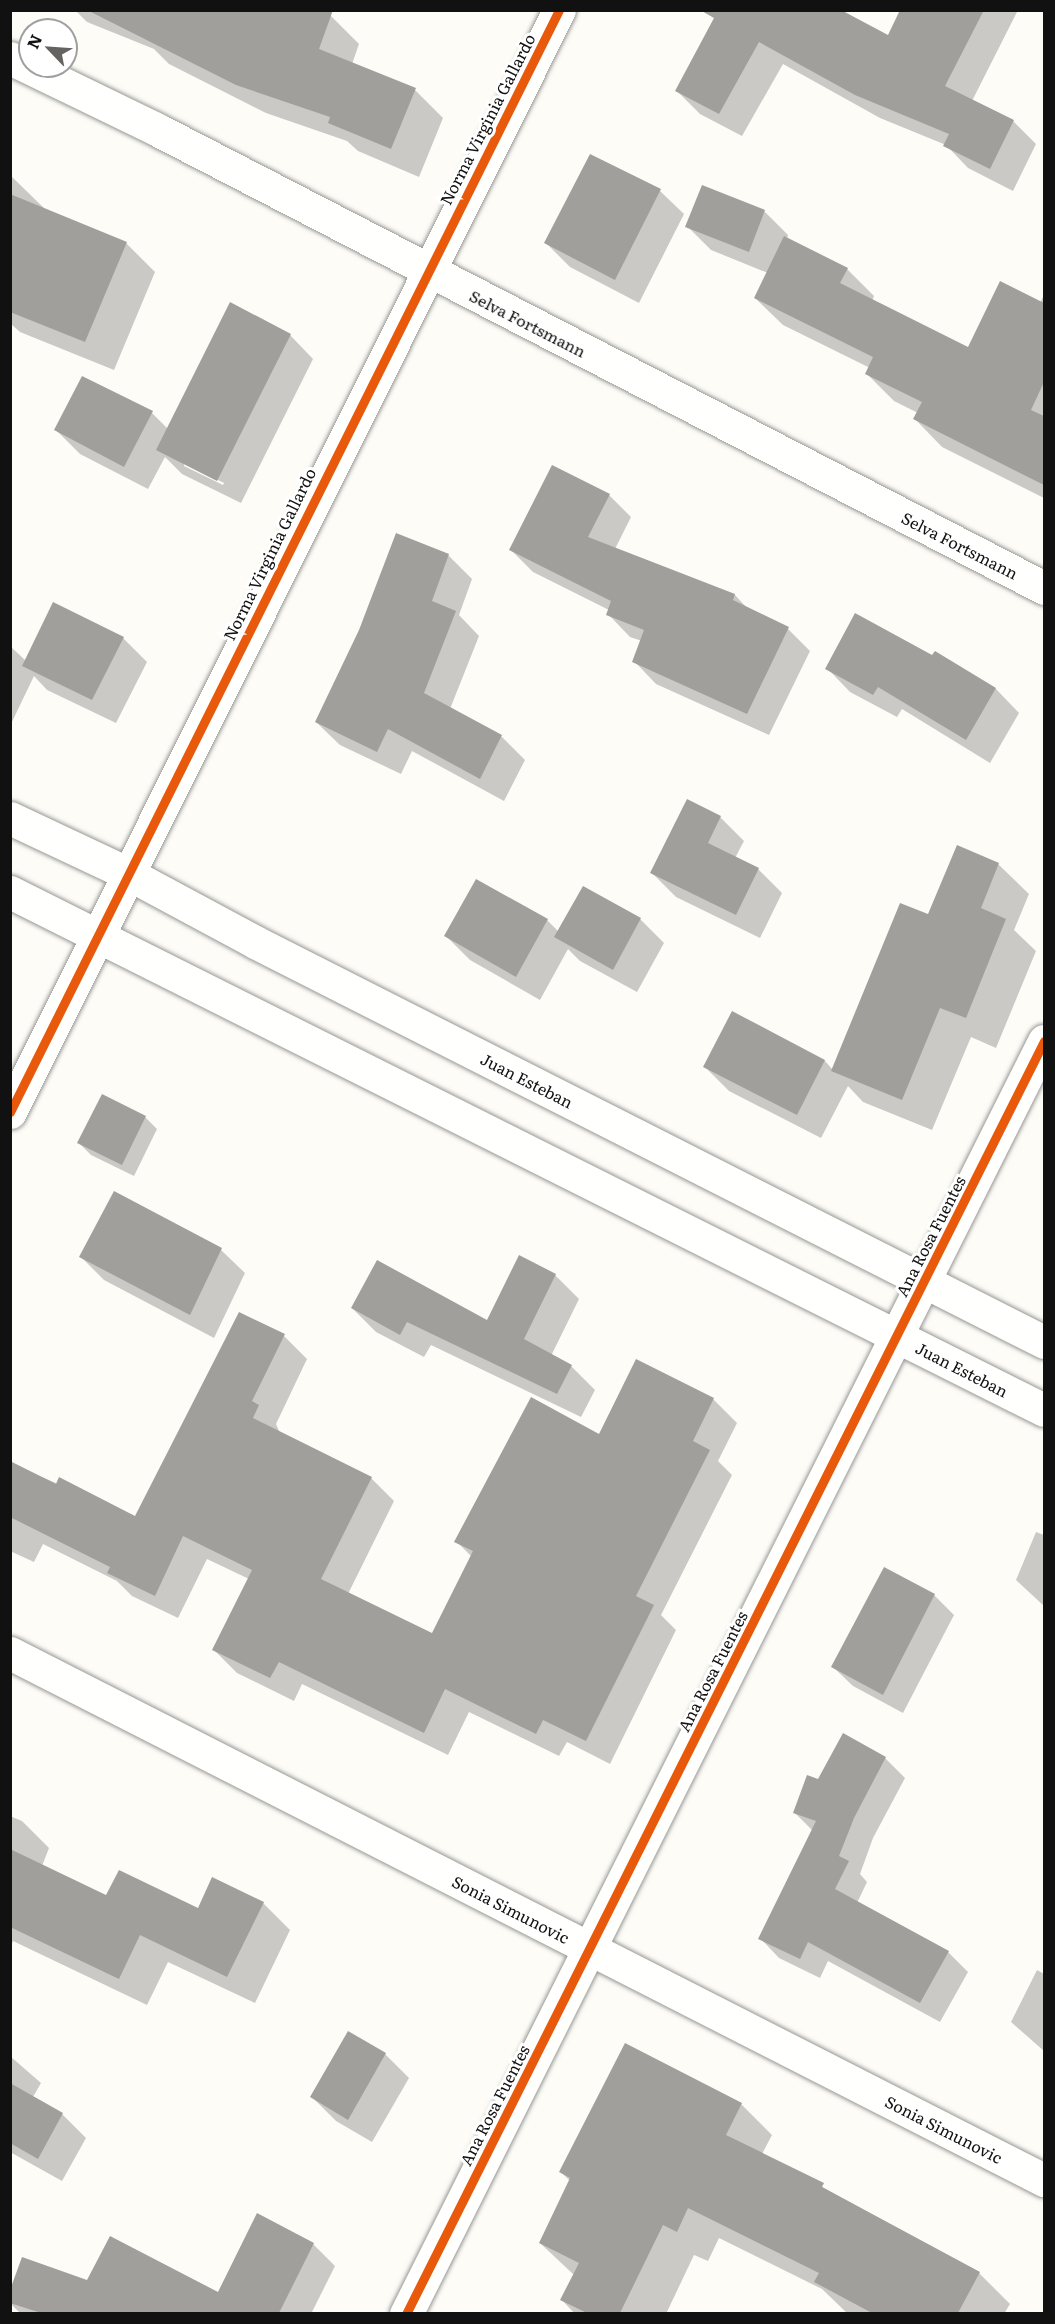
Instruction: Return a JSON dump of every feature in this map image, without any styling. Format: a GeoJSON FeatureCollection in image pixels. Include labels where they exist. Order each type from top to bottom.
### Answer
{"type":"FeatureCollection","features":[{"type":"Feature","properties":{"kind":"street","name":"Norma Virginia Gallardo"},"geometry":{"type":"LineString","coordinates":[[10,1112],[127,873],[559,10]]}},
{"type":"Feature","properties":{"kind":"street","name":"Selva Fortsmann"},"geometry":{"type":"LineString","coordinates":[[10,58],[156,129],[1044,588]]}},
{"type":"Feature","properties":{"kind":"street","name":"Juan Esteban"},"geometry":{"type":"LineString","coordinates":[[10,818],[127,873],[255,942],[1044,1342]]}},
{"type":"Feature","properties":{"kind":"street","name":"Juan Esteban"},"geometry":{"type":"LineString","coordinates":[[10,892],[98,934],[1044,1410]]}},
{"type":"Feature","properties":{"kind":"street","name":"Ana Rosa Fuentes"},"geometry":{"type":"LineString","coordinates":[[406,2313],[1044,1041]]}},
{"type":"Feature","properties":{"kind":"street","name":"Sonia Simunovic"},"geometry":{"type":"LineString","coordinates":[[10,1653],[1044,2180]]}},
{"type":"Feature","properties":{"kind":"building"},"geometry":{"type":"Polygon","coordinates":[[[87,10],[333,10],[319,49],[416,88],[391,149],[328,123],[330,117],[236,85],[87,10]]]}},
{"type":"Feature","properties":{"kind":"building"},"geometry":{"type":"Polygon","coordinates":[[[700,10],[841,10],[888,35],[900,10],[984,10],[945,86],[1014,120],[990,169],[943,146],[949,134],[855,95],[759,42],[719,114],[675,91],[714,18],[700,10]]]}},
{"type":"Feature","properties":{"kind":"building"},"geometry":{"type":"Polygon","coordinates":[[[590,154],[661,189],[615,280],[544,243],[590,154]]]}},
{"type":"Feature","properties":{"kind":"building"},"geometry":{"type":"Polygon","coordinates":[[[702,185],[765,210],[749,252],[685,227],[702,185]]]}},
{"type":"Feature","properties":{"kind":"building"},"geometry":{"type":"Polygon","coordinates":[[[10,194],[127,242],[85,342],[10,312],[10,194]]]}},
{"type":"Feature","properties":{"kind":"building"},"geometry":{"type":"Polygon","coordinates":[[[784,236],[848,268],[840,283],[968,347],[1000,281],[1044,303],[1044,382],[1031,410],[1044,416],[1044,485],[913,419],[922,402],[865,374],[873,357],[754,298],[784,236]]]}},
{"type":"Feature","properties":{"kind":"building"},"geometry":{"type":"Polygon","coordinates":[[[230,302],[291,334],[217,481],[156,450],[230,302]]]}},
{"type":"Feature","properties":{"kind":"building"},"geometry":{"type":"Polygon","coordinates":[[[82,376],[153,411],[124,467],[54,430],[82,376]]]}},
{"type":"Feature","properties":{"kind":"building"},"geometry":{"type":"Polygon","coordinates":[[[552,465],[610,494],[588,537],[735,594],[733,600],[789,627],[747,714],[632,662],[644,630],[606,615],[611,601],[509,550],[552,465]]]}},
{"type":"Feature","properties":{"kind":"building"},"geometry":{"type":"Polygon","coordinates":[[[396,533],[449,554],[432,601],[456,611],[424,693],[502,735],[480,779],[388,729],[377,752],[315,722],[359,630],[396,533]]]}},
{"type":"Feature","properties":{"kind":"building"},"geometry":{"type":"Polygon","coordinates":[[[53,602],[124,637],[92,700],[22,666],[53,602]]]}},
{"type":"Feature","properties":{"kind":"building"},"geometry":{"type":"Polygon","coordinates":[[[855,613],[932,655],[935,651],[996,688],[966,740],[878,687],[873,695],[825,669],[855,613]]]}},
{"type":"Feature","properties":{"kind":"building"},"geometry":{"type":"Polygon","coordinates":[[[687,799],[721,816],[708,843],[759,868],[736,915],[650,873],[687,799]]]}},
{"type":"Feature","properties":{"kind":"building"},"geometry":{"type":"Polygon","coordinates":[[[957,845],[999,863],[981,908],[1006,919],[966,1018],[940,1008],[902,1100],[831,1071],[900,903],[928,914],[957,845]]]}},
{"type":"Feature","properties":{"kind":"building"},"geometry":{"type":"Polygon","coordinates":[[[476,879],[548,919],[516,977],[444,936],[476,879]]]}},
{"type":"Feature","properties":{"kind":"building"},"geometry":{"type":"Polygon","coordinates":[[[583,886],[641,918],[613,970],[554,937],[583,886]]]}},
{"type":"Feature","properties":{"kind":"building"},"geometry":{"type":"Polygon","coordinates":[[[732,1011],[825,1060],[797,1115],[703,1067],[732,1011]]]}},
{"type":"Feature","properties":{"kind":"building"},"geometry":{"type":"Polygon","coordinates":[[[102,1094],[146,1116],[122,1165],[77,1143],[102,1094]]]}},
{"type":"Feature","properties":{"kind":"building"},"geometry":{"type":"Polygon","coordinates":[[[114,1191],[222,1248],[190,1315],[79,1257],[114,1191]]]}},
{"type":"Feature","properties":{"kind":"building"},"geometry":{"type":"Polygon","coordinates":[[[519,1255],[556,1274],[524,1339],[572,1365],[557,1394],[407,1322],[400,1335],[351,1308],[377,1260],[487,1320],[519,1255]]]}},
{"type":"Feature","properties":{"kind":"building"},"geometry":{"type":"Polygon","coordinates":[[[239,1312],[285,1334],[252,1401],[259,1405],[253,1418],[372,1477],[321,1579],[432,1633],[473,1551],[454,1542],[531,1397],[599,1434],[636,1359],[714,1398],[693,1441],[710,1450],[636,1596],[654,1605],[586,1741],[543,1720],[536,1734],[445,1689],[424,1733],[279,1662],[270,1678],[212,1650],[252,1570],[183,1536],[155,1596],[107,1573],[110,1567],[10,1517],[10,1461],[56,1484],[59,1477],[135,1516],[239,1312]]]}},
{"type":"Feature","properties":{"kind":"building"},"geometry":{"type":"Polygon","coordinates":[[[884,1567],[935,1594],[883,1695],[831,1667],[884,1567]]]}},
{"type":"Feature","properties":{"kind":"building"},"geometry":{"type":"Polygon","coordinates":[[[843,1733],[886,1757],[854,1818],[839,1856],[849,1861],[835,1889],[949,1951],[920,2003],[808,1942],[800,1959],[758,1939],[816,1821],[793,1813],[807,1775],[818,1779],[843,1733]]]}},
{"type":"Feature","properties":{"kind":"building"},"geometry":{"type":"Polygon","coordinates":[[[10,1849],[106,1895],[119,1870],[198,1908],[212,1877],[264,1902],[227,1977],[140,1935],[119,1979],[10,1927],[10,1849]]]}},
{"type":"Feature","properties":{"kind":"building"},"geometry":{"type":"Polygon","coordinates":[[[348,2031],[386,2053],[348,2120],[310,2097],[348,2031]]]}},
{"type":"Feature","properties":{"kind":"building"},"geometry":{"type":"Polygon","coordinates":[[[625,2043],[742,2103],[726,2135],[824,2183],[822,2187],[980,2272],[958,2313],[872,2313],[814,2282],[819,2273],[688,2208],[677,2232],[663,2225],[620,2313],[587,2313],[560,2300],[579,2263],[539,2243],[570,2178],[559,2172],[625,2043]]]}},
{"type":"Feature","properties":{"kind":"building"},"geometry":{"type":"Polygon","coordinates":[[[10,2083],[63,2113],[38,2159],[10,2143],[10,2083]]]}},
{"type":"Feature","properties":{"kind":"building"},"geometry":{"type":"Polygon","coordinates":[[[257,2213],[314,2243],[279,2313],[41,2313],[10,2303],[10,2290],[22,2257],[87,2280],[110,2236],[218,2292],[257,2213]]]}},
{"type":"Feature","properties":{"kind":"cycle path"},"geometry":{"type":"LineString","coordinates":[[10,1112],[559,10]]}},
{"type":"Feature","properties":{"kind":"cycle path"},"geometry":{"type":"LineString","coordinates":[[406,2314],[1044,1041]]}}]}
